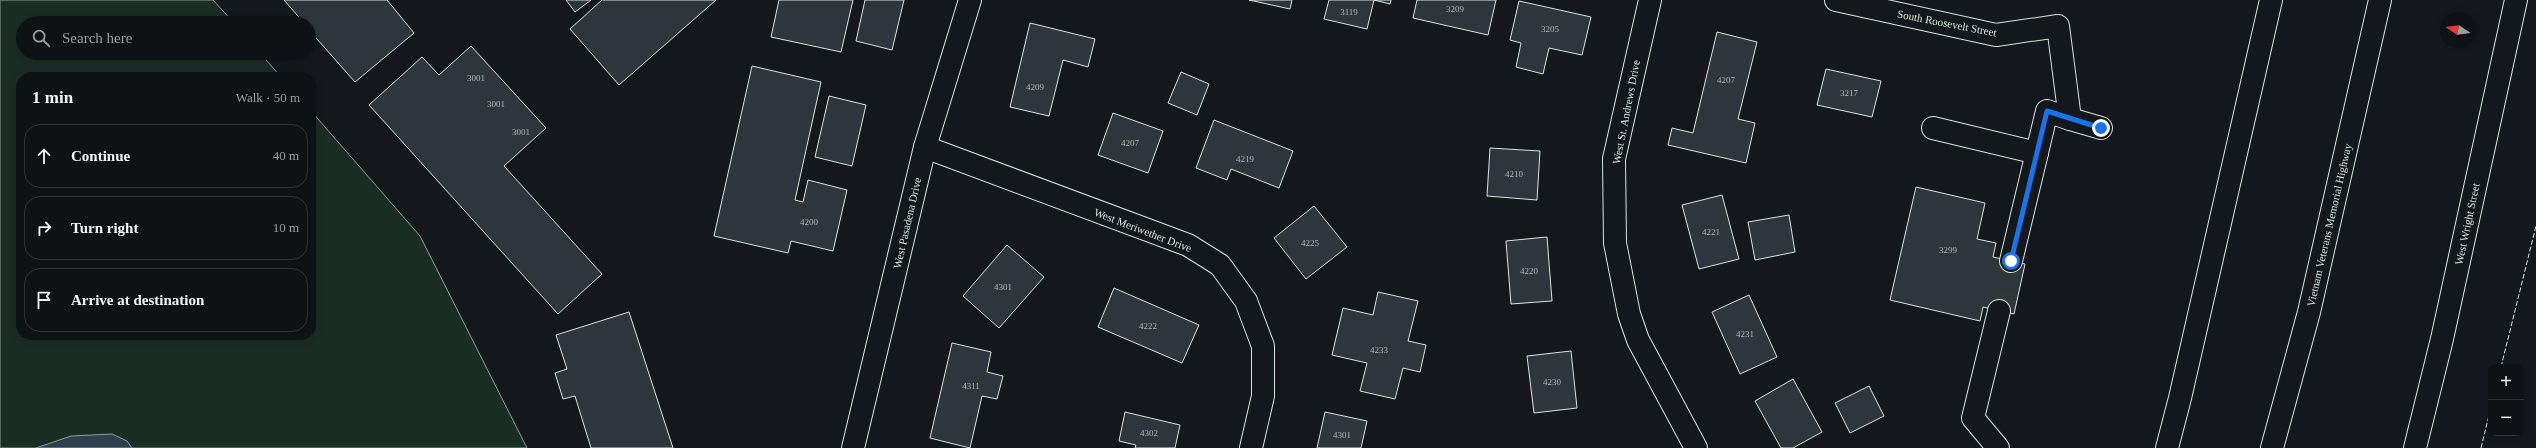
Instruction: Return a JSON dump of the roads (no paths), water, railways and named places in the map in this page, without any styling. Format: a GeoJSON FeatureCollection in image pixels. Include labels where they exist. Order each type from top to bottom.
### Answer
{"type":"FeatureCollection","features":[{"type":"Feature","properties":{"kind":"main road","name":"West Pasadena Drive"},"geometry":{"type":"LineString","coordinates":[[853,448],[925,147],[970,0]]}},
{"type":"Feature","properties":{"kind":"main road","name":"West St. Andrews Drive"},"geometry":{"type":"LineString","coordinates":[[1650,0],[1614,159],[1615,243],[1629,314],[1638,340],[1696,448]]}},
{"type":"Feature","properties":{"kind":"main road","name":"South Roosevelt Street"},"geometry":{"type":"LineString","coordinates":[[1836,0],[1996,35],[2058,26],[2070,119]]}},
{"type":"Feature","properties":{"kind":"main road"},"geometry":{"type":"LineString","coordinates":[[2167,448],[2180,398],[2271,0]]}},
{"type":"Feature","properties":{"kind":"main road","name":"Vietnam Veterans Memorial Highway"},"geometry":{"type":"LineString","coordinates":[[2272,448],[2308,312],[2380,0]]}},
{"type":"Feature","properties":{"kind":"main road","name":"West Wright Street"},"geometry":{"type":"LineString","coordinates":[[2415,448],[2442,339],[2516,0]]}},
{"type":"Feature","properties":{"kind":"main road"},"geometry":{"type":"LineString","coordinates":[[2011,261],[2047,111],[2101,128]]}},
{"type":"Feature","properties":{"kind":"main road"},"geometry":{"type":"LineString","coordinates":[[1933,128],[2036,153]]}},
{"type":"Feature","properties":{"kind":"main road","name":"West Meriwether Drive"},"geometry":{"type":"LineString","coordinates":[[925,147],[1188,246],[1220,265],[1246,301],[1263,346],[1263,396],[1251,448]]}},
{"type":"Feature","properties":{"kind":"main road"},"geometry":{"type":"LineString","coordinates":[[1998,448],[1973,418],[1999,311]]}},
{"type":"Feature","properties":{"kind":"water"},"geometry":{"type":"Polygon","coordinates":[[[112,434],[127,441],[132,448],[36,448],[71,436],[112,434]]]}},
{"type":"Feature","properties":{"kind":"tunnel"},"geometry":{"type":"LineString","coordinates":[[1999,311],[2011,261]]}}]}
